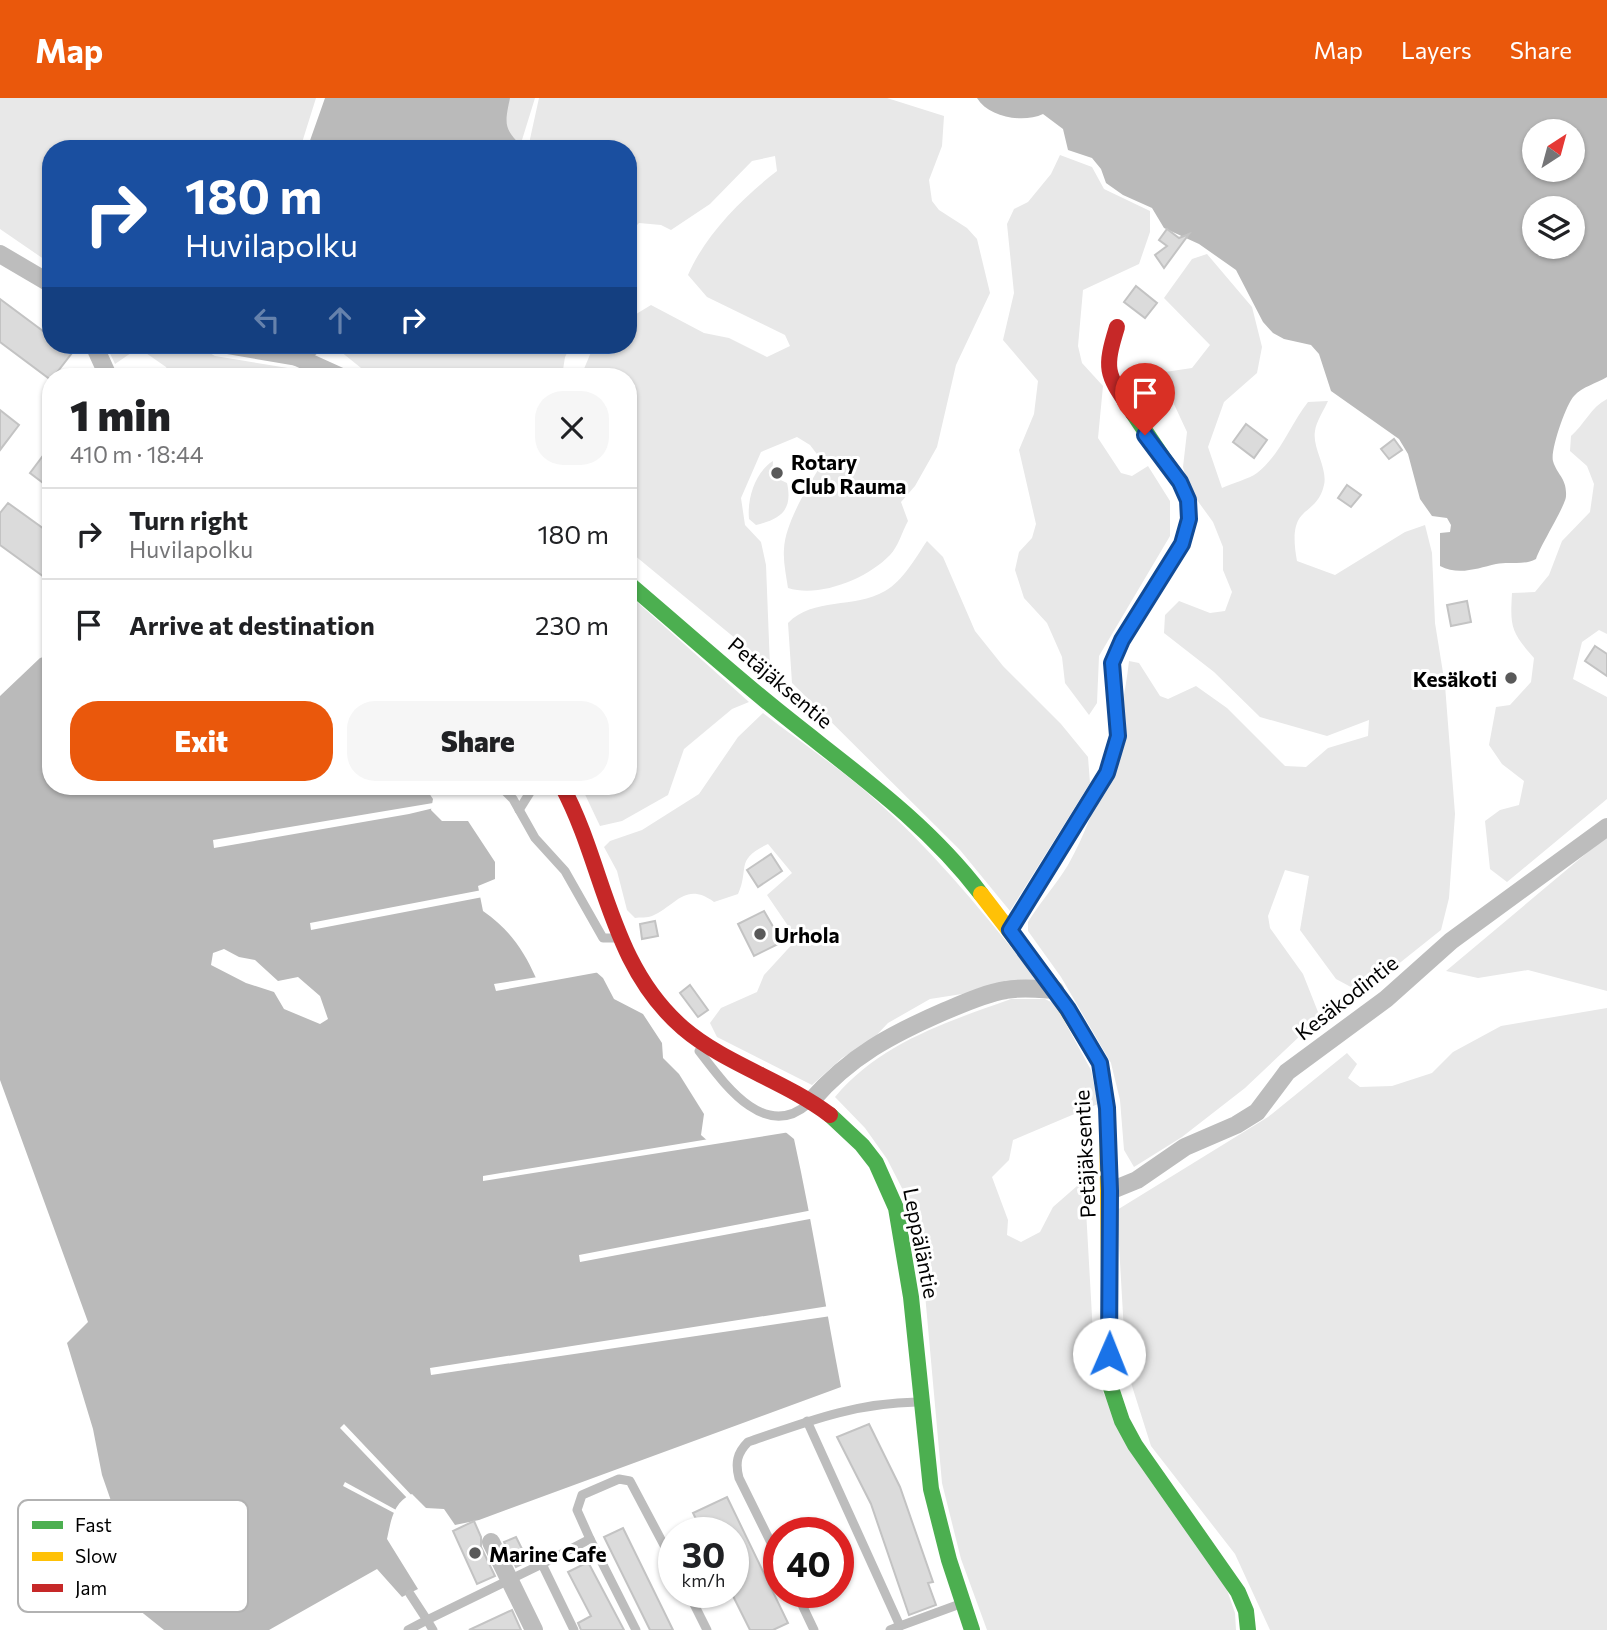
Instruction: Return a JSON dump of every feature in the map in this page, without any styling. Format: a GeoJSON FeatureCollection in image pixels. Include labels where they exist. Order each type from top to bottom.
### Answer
{"type":"FeatureCollection","features":[{"type":"Feature","properties":{"kind":"street"},"geometry":{"type":"LineString","coordinates":[[0,254],[42,279]]}},
{"type":"Feature","properties":{"kind":"street"},"geometry":{"type":"LineString","coordinates":[[1010,930],[1107,773],[1118,736],[1112,663],[1122,640],[1182,544],[1189,519],[1188,500],[1180,482],[1115,387],[1106,361],[1117,327]]}},
{"type":"Feature","properties":{"kind":"street"},"geometry":{"type":"LineString","coordinates":[[280,354],[297,357],[321,368]]}},
{"type":"Feature","properties":{"kind":"street"},"geometry":{"type":"LineString","coordinates":[[297,357],[301,354]]}},
{"type":"Feature","properties":{"kind":"street","name":"Petäjäksentie"},"geometry":{"type":"LineString","coordinates":[[637,591],[766,701],[923,828],[956,861],[1055,990],[1100,1063],[1107,1108],[1110,1191],[1111,1388],[1122,1421],[1135,1445],[1238,1592],[1247,1611],[1248,1630]]}},
{"type":"Feature","properties":{"kind":"street","name":"Leppäläntie"},"geometry":{"type":"LineString","coordinates":[[566,795],[586,837],[604,902],[618,938],[634,967],[675,1020],[698,1038],[811,1101],[862,1142],[888,1185],[896,1208],[907,1266],[924,1441],[936,1511],[972,1630]]}},
{"type":"Feature","properties":{"kind":"street","name":"Kesäkodintie"},"geometry":{"type":"LineString","coordinates":[[1110,1191],[1137,1180],[1185,1147],[1236,1125],[1257,1112],[1287,1072],[1386,999],[1451,941],[1607,827]]}},
{"type":"Feature","properties":{"kind":"street"},"geometry":{"type":"LineString","coordinates":[[811,1101],[825,1085],[870,1047],[895,1032],[962,1004],[1005,990],[1055,990]]}},
{"type":"Feature","properties":{"kind":"street"},"geometry":{"type":"LineString","coordinates":[[491,1542],[534,1630]]}},
{"type":"Feature","properties":{"kind":"lane"},"geometry":{"type":"LineString","coordinates":[[507,795],[535,838],[565,871],[603,938],[618,938]]}},
{"type":"Feature","properties":{"kind":"lane"},"geometry":{"type":"LineString","coordinates":[[519,810],[528,795]]}},
{"type":"Feature","properties":{"kind":"lane"},"geometry":{"type":"LineString","coordinates":[[698,1038],[698,1050],[724,1084],[748,1106],[774,1117],[799,1112],[811,1101]]}},
{"type":"Feature","properties":{"kind":"lane"},"geometry":{"type":"LineString","coordinates":[[763,1527],[739,1478],[737,1457],[748,1442],[859,1406],[922,1402]]}},
{"type":"Feature","properties":{"kind":"lane"},"geometry":{"type":"LineString","coordinates":[[807,1421],[895,1628],[962,1603]]}},
{"type":"Feature","properties":{"kind":"lane"},"geometry":{"type":"LineString","coordinates":[[636,1630],[577,1510],[582,1495],[620,1479],[630,1481],[658,1533]]}},
{"type":"Feature","properties":{"kind":"lane"},"geometry":{"type":"LineString","coordinates":[[408,1630],[590,1539]]}},
{"type":"Feature","properties":{"kind":"lane"},"geometry":{"type":"LineString","coordinates":[[542,1564],[574,1630]]}},
{"type":"Feature","properties":{"kind":"lane"},"geometry":{"type":"LineString","coordinates":[[410,1594],[433,1630]]}},
{"type":"Feature","properties":{"kind":"lane"},"geometry":{"type":"LineString","coordinates":[[696,1608],[707,1630]]}},
{"type":"Feature","properties":{"kind":"lane"},"geometry":{"type":"LineString","coordinates":[[804,1608],[814,1630]]}},
{"type":"Feature","properties":{"kind":"shaded area"},"geometry":{"type":"Polygon","coordinates":[[[0,98],[316,98],[303,140],[42,140],[42,258],[0,229],[0,98]]]}},
{"type":"Feature","properties":{"kind":"shaded area"},"geometry":{"type":"Polygon","coordinates":[[[325,98],[510,98],[507,126],[516,140],[310,140],[325,98]]]}},
{"type":"Feature","properties":{"kind":"shaded area"},"geometry":{"type":"Polygon","coordinates":[[[488,98],[535,98],[522,140],[485,140],[488,98]]]}},
{"type":"Feature","properties":{"kind":"shaded area"},"geometry":{"type":"Polygon","coordinates":[[[539,98],[887,98],[944,116],[942,146],[929,180],[932,201],[939,210],[967,228],[977,239],[990,293],[956,365],[937,447],[915,486],[901,502],[908,521],[890,555],[869,572],[828,588],[788,588],[784,558],[785,539],[799,504],[823,462],[810,445],[797,437],[761,452],[741,498],[745,525],[761,542],[766,565],[770,667],[637,557],[637,368],[584,368],[590,354],[637,354],[637,314],[651,305],[704,333],[729,338],[767,357],[790,346],[785,335],[707,297],[688,275],[704,246],[726,218],[777,171],[775,156],[752,161],[710,204],[671,230],[661,225],[637,225],[637,140],[530,139],[539,98]]]}},
{"type":"Feature","properties":{"kind":"shaded area"},"geometry":{"type":"Polygon","coordinates":[[[977,98],[1607,98],[1607,377],[1577,393],[1563,417],[1556,438],[1553,461],[1565,485],[1566,496],[1536,559],[1461,571],[1440,566],[1440,533],[1450,532],[1451,525],[1447,518],[1432,516],[1420,499],[1408,454],[1399,439],[1331,391],[1319,354],[1311,345],[1284,339],[1273,333],[1263,322],[1236,270],[1199,244],[1164,228],[1152,208],[1123,195],[1106,183],[1101,169],[1092,158],[1068,150],[1063,129],[1043,114],[1017,118],[990,110],[977,98]]]}},
{"type":"Feature","properties":{"kind":"shaded area"},"geometry":{"type":"Polygon","coordinates":[[[1060,155],[1092,167],[1104,189],[1150,211],[1150,232],[1139,264],[1083,290],[1078,346],[1082,363],[1103,386],[1098,438],[1121,473],[1132,476],[1148,466],[1170,501],[1170,536],[1099,656],[1097,703],[1089,715],[1065,683],[1062,657],[1047,623],[1024,598],[1015,570],[1019,552],[1032,538],[1036,524],[1019,450],[1034,414],[1038,381],[1003,340],[1014,293],[1007,224],[1014,209],[1028,202],[1051,174],[1060,155]]]}},
{"type":"Feature","properties":{"kind":"shaded area"},"geometry":{"type":"Polygon","coordinates":[[[1207,254],[1252,307],[1262,347],[1257,373],[1224,402],[1208,447],[1222,488],[1254,475],[1265,465],[1308,402],[1328,401],[1315,431],[1325,478],[1324,485],[1320,496],[1303,514],[1295,529],[1297,561],[1335,575],[1405,532],[1425,525],[1432,553],[1435,623],[1445,685],[1455,814],[1449,898],[1441,930],[1362,993],[1336,979],[1300,930],[1309,876],[1285,870],[1268,916],[1270,928],[1303,974],[1320,1017],[1245,1088],[1182,1137],[1134,1167],[1124,1150],[1120,1100],[1111,1063],[1061,977],[1028,931],[1028,922],[1068,865],[1090,819],[1115,739],[1129,661],[1139,663],[1160,696],[1168,699],[1196,686],[1227,708],[1285,766],[1306,767],[1328,748],[1368,736],[1369,720],[1327,736],[1260,717],[1214,672],[1164,633],[1165,615],[1179,601],[1210,613],[1225,611],[1232,592],[1223,570],[1223,547],[1213,522],[1189,489],[1183,467],[1187,432],[1173,402],[1165,372],[1192,368],[1210,345],[1164,298],[1192,259],[1207,254]]]}},
{"type":"Feature","properties":{"kind":"shaded area"},"geometry":{"type":"Polygon","coordinates":[[[110,354],[130,354],[115,364],[110,354]]]}},
{"type":"Feature","properties":{"kind":"shaded area"},"geometry":{"type":"Polygon","coordinates":[[[147,354],[212,354],[288,368],[167,368],[147,354]]]}},
{"type":"Feature","properties":{"kind":"shaded area"},"geometry":{"type":"Polygon","coordinates":[[[344,354],[566,354],[563,368],[361,368],[344,354]]]}},
{"type":"Feature","properties":{"kind":"shaded area"},"geometry":{"type":"Polygon","coordinates":[[[1607,399],[1607,634],[1599,630],[1582,642],[1573,679],[1607,697],[1607,799],[1507,882],[1490,869],[1485,821],[1500,810],[1519,805],[1524,781],[1502,764],[1489,745],[1496,707],[1510,705],[1531,682],[1534,658],[1516,635],[1511,614],[1512,593],[1535,592],[1549,575],[1562,541],[1590,512],[1594,484],[1587,466],[1570,451],[1571,436],[1596,407],[1607,399]]]}},
{"type":"Feature","properties":{"kind":"shaded area"},"geometry":{"type":"Polygon","coordinates":[[[773,461],[772,476],[787,483],[788,500],[783,512],[778,516],[756,525],[749,519],[751,495],[761,472],[773,461]]]}},
{"type":"Feature","properties":{"kind":"shaded area"},"geometry":{"type":"Polygon","coordinates":[[[927,541],[943,557],[975,631],[1003,666],[1061,724],[1088,757],[1090,783],[1010,911],[960,850],[792,683],[788,623],[809,610],[860,600],[892,587],[927,541]]]}},
{"type":"Feature","properties":{"kind":"shaded area"},"geometry":{"type":"Polygon","coordinates":[[[637,602],[749,702],[732,709],[684,749],[668,795],[622,821],[600,826],[585,795],[637,795],[637,602]]]}},
{"type":"Feature","properties":{"kind":"shaded area"},"geometry":{"type":"Polygon","coordinates":[[[42,657],[42,795],[430,795],[433,799],[431,810],[442,821],[468,821],[495,862],[495,879],[478,886],[483,911],[515,941],[536,978],[595,971],[603,978],[614,999],[643,1014],[662,1043],[663,1058],[679,1074],[704,1114],[701,1135],[710,1143],[783,1130],[794,1139],[841,1387],[479,1520],[455,1525],[444,1509],[426,1508],[412,1494],[397,1507],[387,1539],[418,1589],[402,1597],[377,1569],[269,1630],[164,1630],[142,1612],[248,1612],[248,1500],[111,1500],[102,1475],[93,1429],[67,1343],[88,1322],[0,1080],[0,696],[42,657]],[[224,949],[213,953],[211,965],[246,983],[274,992],[284,1009],[320,1024],[328,1019],[320,996],[298,977],[278,981],[255,960],[239,957],[224,949]]]}},
{"type":"Feature","properties":{"kind":"shaded area"},"geometry":{"type":"Polygon","coordinates":[[[763,713],[857,784],[907,829],[975,904],[1039,982],[930,999],[888,1023],[871,1041],[842,1058],[812,1085],[717,1037],[710,1023],[721,1008],[757,992],[764,975],[797,939],[767,895],[792,873],[768,844],[747,860],[738,894],[714,902],[704,896],[688,895],[652,916],[635,918],[627,910],[617,871],[604,847],[610,841],[642,830],[699,794],[738,737],[763,713]]]}},
{"type":"Feature","properties":{"kind":"shaded area"},"geometry":{"type":"Polygon","coordinates":[[[1607,836],[1607,991],[1528,970],[1478,978],[1446,971],[1607,836]]]}},
{"type":"Feature","properties":{"kind":"shaded area"},"geometry":{"type":"Polygon","coordinates":[[[1011,999],[1045,999],[1055,1004],[1091,1070],[1098,1104],[1013,1140],[1009,1160],[992,1177],[1008,1220],[1007,1235],[1021,1242],[1040,1232],[1053,1207],[1077,1186],[1085,1192],[1093,1334],[1103,1393],[1226,1587],[1235,1613],[1236,1630],[987,1630],[961,1559],[942,1483],[925,1294],[907,1198],[887,1159],[865,1128],[835,1097],[872,1062],[894,1048],[939,1026],[1011,999]]]}},
{"type":"Feature","properties":{"kind":"shaded area"},"geometry":{"type":"Polygon","coordinates":[[[1607,1008],[1607,1630],[1270,1630],[1235,1554],[1151,1446],[1126,1367],[1117,1210],[1268,1117],[1347,1053],[1357,1064],[1348,1078],[1360,1087],[1392,1086],[1432,1073],[1453,1052],[1501,1026],[1607,1008]]]}},
{"type":"Feature","properties":{"kind":"pier"},"geometry":{"type":"Polygon","coordinates":[[[433,803],[434,808],[409,814],[214,848],[213,840],[433,803]]]}},
{"type":"Feature","properties":{"kind":"pier"},"geometry":{"type":"Polygon","coordinates":[[[482,890],[483,897],[311,930],[310,923],[482,890]]]}},
{"type":"Feature","properties":{"kind":"pier"},"geometry":{"type":"Polygon","coordinates":[[[594,968],[600,972],[496,991],[494,984],[594,968]]]}},
{"type":"Feature","properties":{"kind":"pier"},"geometry":{"type":"Polygon","coordinates":[[[782,1127],[790,1132],[483,1181],[483,1176],[782,1127]]]}},
{"type":"Feature","properties":{"kind":"pier"},"geometry":{"type":"Polygon","coordinates":[[[813,1210],[815,1218],[580,1262],[579,1255],[813,1210]]]}},
{"type":"Feature","properties":{"kind":"pier"},"geometry":{"type":"Polygon","coordinates":[[[829,1306],[831,1316],[431,1375],[430,1368],[829,1306]]]}},
{"type":"Feature","properties":{"kind":"pier"},"geometry":{"type":"Polygon","coordinates":[[[344,1424],[416,1503],[411,1498],[408,1499],[340,1428],[344,1424]]]}},
{"type":"Feature","properties":{"kind":"pier"},"geometry":{"type":"Polygon","coordinates":[[[345,1482],[398,1511],[396,1514],[343,1486],[345,1482]]]}},
{"type":"Feature","properties":{"kind":"building"},"geometry":{"type":"Polygon","coordinates":[[[1167,229],[1179,238],[1189,234],[1164,268],[1155,255],[1167,246],[1159,240],[1167,229]]]}},
{"type":"Feature","properties":{"kind":"building"},"geometry":{"type":"Polygon","coordinates":[[[1136,286],[1157,303],[1145,318],[1124,302],[1136,286]]]}},
{"type":"Feature","properties":{"kind":"building"},"geometry":{"type":"Polygon","coordinates":[[[0,299],[42,330],[42,354],[71,354],[60,368],[42,368],[42,373],[0,342],[0,299]]]}},
{"type":"Feature","properties":{"kind":"building"},"geometry":{"type":"Polygon","coordinates":[[[0,410],[19,425],[0,450],[0,410]]]}},
{"type":"Feature","properties":{"kind":"building"},"geometry":{"type":"Polygon","coordinates":[[[1246,424],[1267,440],[1254,458],[1233,442],[1246,424]]]}},
{"type":"Feature","properties":{"kind":"building"},"geometry":{"type":"Polygon","coordinates":[[[1394,439],[1402,450],[1389,459],[1381,449],[1394,439]]]}},
{"type":"Feature","properties":{"kind":"building"},"geometry":{"type":"Polygon","coordinates":[[[42,457],[42,482],[30,473],[42,457]]]}},
{"type":"Feature","properties":{"kind":"building"},"geometry":{"type":"Polygon","coordinates":[[[1347,485],[1361,495],[1351,507],[1338,498],[1347,485]]]}},
{"type":"Feature","properties":{"kind":"building"},"geometry":{"type":"Polygon","coordinates":[[[8,503],[42,528],[42,575],[0,545],[0,513],[8,503]]]}},
{"type":"Feature","properties":{"kind":"building"},"geometry":{"type":"Polygon","coordinates":[[[1467,601],[1471,622],[1451,626],[1447,605],[1467,601]]]}},
{"type":"Feature","properties":{"kind":"building"},"geometry":{"type":"Polygon","coordinates":[[[1595,646],[1607,654],[1607,676],[1585,661],[1595,646]]]}},
{"type":"Feature","properties":{"kind":"building"},"geometry":{"type":"Polygon","coordinates":[[[771,854],[782,871],[758,887],[747,870],[771,854]]]}},
{"type":"Feature","properties":{"kind":"building","name":"Urhola"},"geometry":{"type":"Polygon","coordinates":[[[764,911],[782,942],[754,956],[738,924],[764,911]]]}},
{"type":"Feature","properties":{"kind":"building"},"geometry":{"type":"Polygon","coordinates":[[[655,921],[658,936],[642,939],[640,924],[655,921]]]}},
{"type":"Feature","properties":{"kind":"building"},"geometry":{"type":"Polygon","coordinates":[[[690,985],[708,1010],[698,1017],[680,993],[690,985]]]}},
{"type":"Feature","properties":{"kind":"building"},"geometry":{"type":"Polygon","coordinates":[[[869,1424],[900,1487],[933,1582],[928,1583],[936,1605],[909,1615],[871,1504],[837,1437],[869,1424]]]}},
{"type":"Feature","properties":{"kind":"building"},"geometry":{"type":"Polygon","coordinates":[[[727,1497],[737,1517],[695,1517],[693,1513],[727,1497]]]}},
{"type":"Feature","properties":{"kind":"building","name":"Marine Cafe"},"geometry":{"type":"Polygon","coordinates":[[[474,1521],[481,1537],[481,1547],[495,1576],[477,1584],[453,1531],[474,1521]]]}},
{"type":"Feature","properties":{"kind":"building"},"geometry":{"type":"Polygon","coordinates":[[[623,1528],[658,1599],[658,1608],[662,1608],[673,1630],[650,1630],[604,1537],[623,1528]]]}},
{"type":"Feature","properties":{"kind":"building"},"geometry":{"type":"Polygon","coordinates":[[[516,1537],[528,1561],[516,1567],[504,1542],[516,1537]]]}},
{"type":"Feature","properties":{"kind":"building"},"geometry":{"type":"Polygon","coordinates":[[[749,1542],[763,1571],[763,1608],[781,1608],[788,1623],[773,1630],[750,1630],[739,1608],[749,1608],[749,1542]]]}},
{"type":"Feature","properties":{"kind":"building"},"geometry":{"type":"Polygon","coordinates":[[[588,1562],[624,1630],[581,1630],[578,1623],[591,1616],[568,1572],[588,1562]]]}},
{"type":"Feature","properties":{"kind":"building"},"geometry":{"type":"Polygon","coordinates":[[[512,1610],[521,1630],[469,1630],[512,1610]]]}},
{"type":"Feature","properties":{"kind":"traffic: fast"},"geometry":{"type":"LineString","coordinates":[[1010,930],[1107,773],[1118,736],[1112,663],[1122,640],[1182,544],[1189,519],[1188,500],[1180,483],[1133,413]]}},
{"type":"Feature","properties":{"kind":"traffic: fast"},"geometry":{"type":"LineString","coordinates":[[637,591],[766,701],[907,815],[958,866],[981,894]]}},
{"type":"Feature","properties":{"kind":"traffic: fast"},"geometry":{"type":"LineString","coordinates":[[830,1115],[862,1145],[876,1163],[896,1208],[911,1297],[931,1489],[949,1560],[972,1630]]}},
{"type":"Feature","properties":{"kind":"traffic: fast"},"geometry":{"type":"LineString","coordinates":[[1109,1277],[1111,1388],[1122,1421],[1135,1445],[1238,1592],[1246,1611],[1248,1630]]}},
{"type":"Feature","properties":{"kind":"traffic: slow"},"geometry":{"type":"LineString","coordinates":[[981,894],[1055,990],[1100,1063],[1107,1108],[1109,1277]]}},
{"type":"Feature","properties":{"kind":"traffic: jam"},"geometry":{"type":"LineString","coordinates":[[1117,327],[1110,354],[1110,372],[1133,413]]}},
{"type":"Feature","properties":{"kind":"traffic: jam"},"geometry":{"type":"LineString","coordinates":[[566,795],[624,944],[658,1003],[700,1041],[794,1092],[830,1115]]}},
{"type":"Feature","properties":{"kind":"place","name":"Rotary Club Rauma"},"geometry":{"type":"Point","coordinates":[777,473]}},
{"type":"Feature","properties":{"kind":"place","name":"Kesäkoti"},"geometry":{"type":"Point","coordinates":[1511,678]}},
{"type":"Feature","properties":{"kind":"place","name":"Urhola"},"geometry":{"type":"Point","coordinates":[760,934]}},
{"type":"Feature","properties":{"kind":"place","name":"Marine Cafe"},"geometry":{"type":"Point","coordinates":[475,1553]}},
{"type":"Feature","properties":{"kind":"route"},"geometry":{"type":"LineString","coordinates":[[1109,1354],[1110,1191],[1107,1108],[1100,1063],[1068,1009],[1010,930],[1107,773],[1118,736],[1112,697],[1112,663],[1122,640],[1182,544],[1189,519],[1188,500],[1180,482],[1145,435]]}}]}
